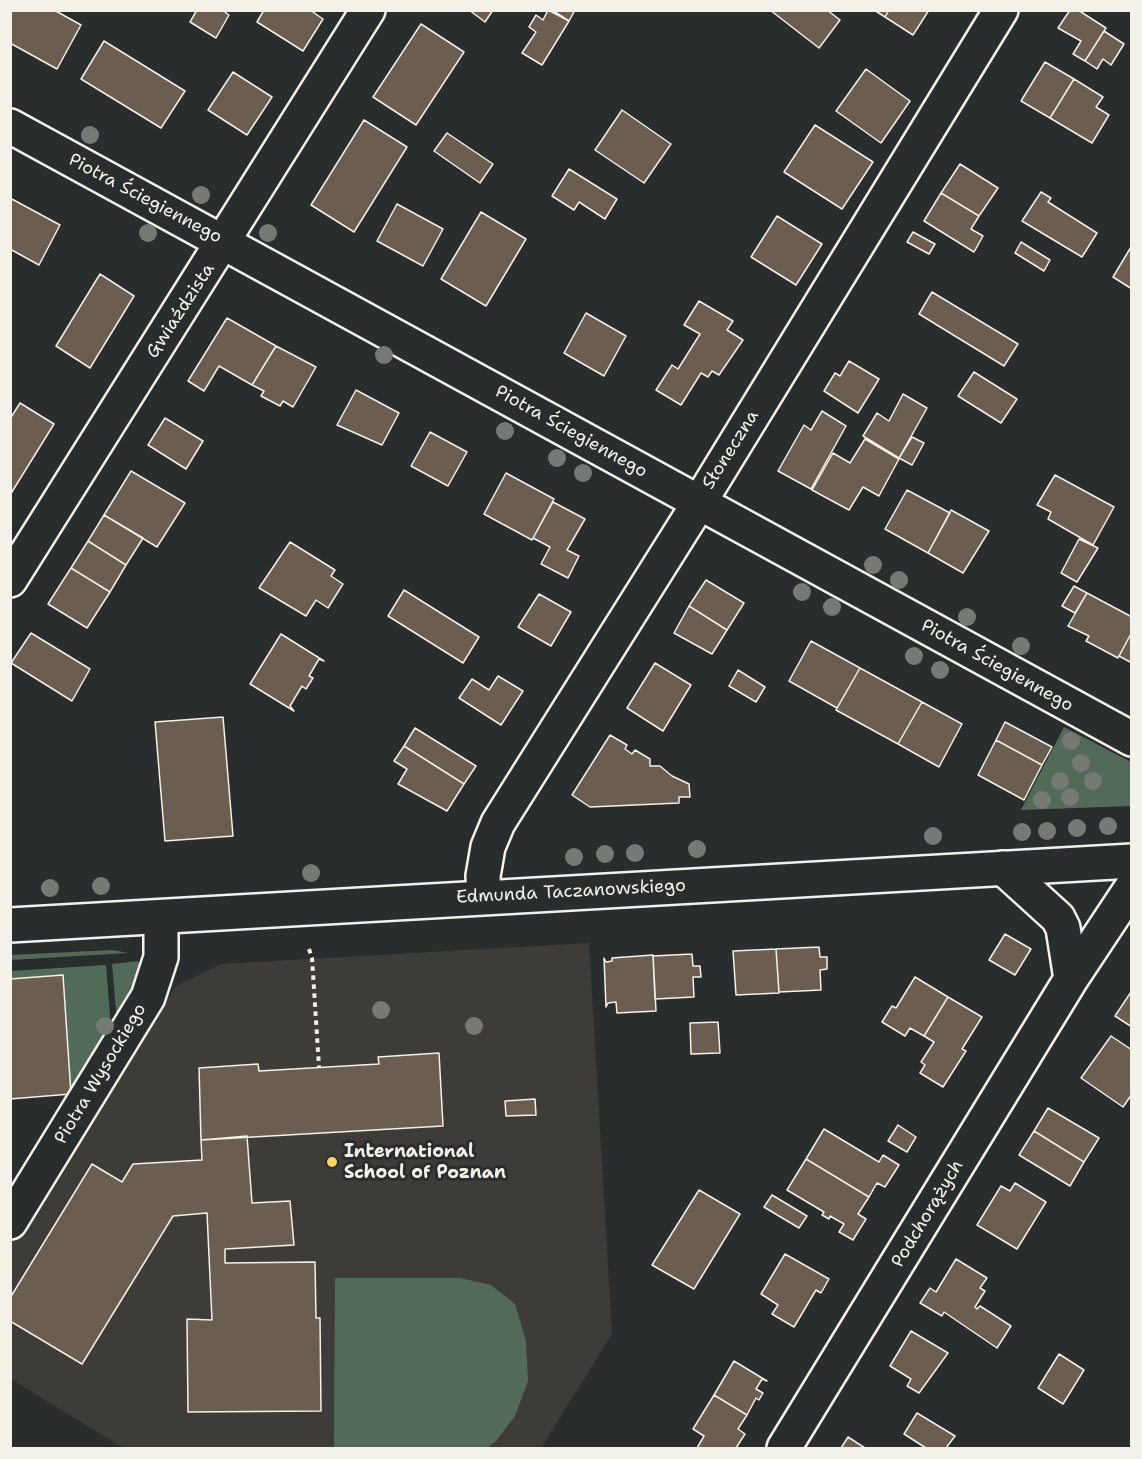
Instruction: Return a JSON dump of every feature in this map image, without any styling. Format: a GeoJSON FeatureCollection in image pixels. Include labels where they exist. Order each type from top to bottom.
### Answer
{"type":"FeatureCollection","features":[{"type":"Feature","properties":{"kind":"street","name":"Gwiaździsta"},"geometry":{"type":"LineString","coordinates":[[10,580],[368,10]]}},
{"type":"Feature","properties":{"kind":"street","name":"Słoneczna"},"geometry":{"type":"LineString","coordinates":[[484,897],[483,876],[488,847],[498,823],[699,502],[1001,10]]}},
{"type":"Feature","properties":{"kind":"street","name":"Piotra Ściegiennego"},"geometry":{"type":"LineString","coordinates":[[10,126],[1131,740]]}},
{"type":"Feature","properties":{"kind":"street","name":"Edmunda Taczanowskiego"},"geometry":{"type":"LineString","coordinates":[[10,925],[1131,861]]}},
{"type":"Feature","properties":{"kind":"street"},"geometry":{"type":"LineString","coordinates":[[1003,868],[1058,918],[1063,928],[1071,979]]}},
{"type":"Feature","properties":{"kind":"street","name":"Podchorążych"},"geometry":{"type":"LineString","coordinates":[[784,1449],[1071,979],[1131,887]]}},
{"type":"Feature","properties":{"kind":"street","name":"Piotra Wysockiego"},"geometry":{"type":"LineString","coordinates":[[10,1222],[148,997],[161,957],[161,917]]}},
{"type":"Feature","properties":{"kind":"path"},"geometry":{"type":"LineString","coordinates":[[309,949],[319,1067]]}},
{"type":"Feature","properties":{"kind":"shaded area","name":"International School of Poznan"},"geometry":{"type":"Polygon","coordinates":[[[589,943],[612,1334],[541,1448],[123,1448],[11,1379],[10,1246],[115,1076],[119,1078],[176,986],[221,964],[589,943]]]}},
{"type":"Feature","properties":{"kind":"green space"},"geometry":{"type":"Polygon","coordinates":[[[1064,727],[1131,762],[1131,806],[1021,810],[1064,727]]]}},
{"type":"Feature","properties":{"kind":"green space"},"geometry":{"type":"Polygon","coordinates":[[[113,950],[128,953],[11,960],[11,955],[113,950]]]}},
{"type":"Feature","properties":{"kind":"green space"},"geometry":{"type":"Polygon","coordinates":[[[138,961],[145,974],[117,1022],[112,964],[138,961]]]}},
{"type":"Feature","properties":{"kind":"green space"},"geometry":{"type":"Polygon","coordinates":[[[106,965],[111,1028],[71,1094],[63,976],[11,979],[11,971],[106,965]]]}},
{"type":"Feature","properties":{"kind":"green space"},"geometry":{"type":"Polygon","coordinates":[[[335,1278],[460,1278],[491,1285],[515,1304],[526,1341],[528,1381],[515,1416],[496,1441],[487,1448],[334,1448],[335,1278]]]}},
{"type":"Feature","properties":{"kind":"building"},"geometry":{"type":"Polygon","coordinates":[[[10,10],[54,10],[81,25],[57,69],[10,43],[10,10]]]}},
{"type":"Feature","properties":{"kind":"building"},"geometry":{"type":"Polygon","coordinates":[[[197,10],[222,10],[229,15],[216,38],[190,22],[197,10]]]}},
{"type":"Feature","properties":{"kind":"building"},"geometry":{"type":"Polygon","coordinates":[[[264,10],[310,10],[323,19],[303,51],[257,22],[264,10]]]}},
{"type":"Feature","properties":{"kind":"building"},"geometry":{"type":"Polygon","coordinates":[[[469,10],[493,10],[485,22],[469,10]]]}},
{"type":"Feature","properties":{"kind":"building"},"geometry":{"type":"Polygon","coordinates":[[[548,10],[569,21],[542,65],[522,53],[536,32],[529,27],[536,15],[543,20],[548,10]]]}},
{"type":"Feature","properties":{"kind":"building"},"geometry":{"type":"Polygon","coordinates":[[[552,10],[575,10],[569,21],[552,10]]]}},
{"type":"Feature","properties":{"kind":"building"},"geometry":{"type":"Polygon","coordinates":[[[770,10],[827,10],[840,20],[819,48],[770,10]]]}},
{"type":"Feature","properties":{"kind":"building"},"geometry":{"type":"Polygon","coordinates":[[[874,10],[889,10],[885,17],[874,10]]]}},
{"type":"Feature","properties":{"kind":"building"},"geometry":{"type":"Polygon","coordinates":[[[889,10],[929,10],[913,35],[885,17],[889,10]]]}},
{"type":"Feature","properties":{"kind":"building"},"geometry":{"type":"Polygon","coordinates":[[[1070,10],[1078,10],[1106,28],[1085,61],[1073,54],[1081,41],[1058,28],[1070,10]]]}},
{"type":"Feature","properties":{"kind":"building"},"geometry":{"type":"Polygon","coordinates":[[[421,24],[464,52],[416,125],[373,97],[421,24]]]}},
{"type":"Feature","properties":{"kind":"building"},"geometry":{"type":"Polygon","coordinates":[[[1104,31],[1124,44],[1111,65],[1103,59],[1097,69],[1085,61],[1104,31]]]}},
{"type":"Feature","properties":{"kind":"building"},"geometry":{"type":"Polygon","coordinates":[[[104,41],[185,91],[161,128],[81,79],[104,41]]]}},
{"type":"Feature","properties":{"kind":"building"},"geometry":{"type":"Polygon","coordinates":[[[1045,62],[1074,79],[1050,118],[1021,101],[1045,62]]]}},
{"type":"Feature","properties":{"kind":"building"},"geometry":{"type":"Polygon","coordinates":[[[866,69],[910,101],[881,143],[836,111],[866,69]]]}},
{"type":"Feature","properties":{"kind":"building"},"geometry":{"type":"Polygon","coordinates":[[[233,72],[272,97],[247,135],[208,110],[233,72]]]}},
{"type":"Feature","properties":{"kind":"building"},"geometry":{"type":"Polygon","coordinates":[[[1074,79],[1103,97],[1096,107],[1109,115],[1092,143],[1050,118],[1074,79]]]}},
{"type":"Feature","properties":{"kind":"building"},"geometry":{"type":"Polygon","coordinates":[[[622,110],[671,144],[644,183],[595,150],[622,110]]]}},
{"type":"Feature","properties":{"kind":"building"},"geometry":{"type":"Polygon","coordinates":[[[364,120],[407,147],[354,232],[311,205],[364,120]]]}},
{"type":"Feature","properties":{"kind":"building"},"geometry":{"type":"Polygon","coordinates":[[[815,125],[873,162],[842,209],[784,172],[815,125]]]}},
{"type":"Feature","properties":{"kind":"building"},"geometry":{"type":"Polygon","coordinates":[[[447,133],[493,164],[480,183],[434,151],[447,133]]]}},
{"type":"Feature","properties":{"kind":"building"},"geometry":{"type":"Polygon","coordinates":[[[960,164],[998,188],[979,216],[941,193],[960,164]]]}},
{"type":"Feature","properties":{"kind":"building"},"geometry":{"type":"Polygon","coordinates":[[[569,169],[617,199],[605,219],[579,202],[574,210],[552,196],[569,169]]]}},
{"type":"Feature","properties":{"kind":"building"},"geometry":{"type":"Polygon","coordinates":[[[1041,192],[1051,198],[1048,202],[1097,233],[1082,257],[1022,221],[1041,192]]]}},
{"type":"Feature","properties":{"kind":"building"},"geometry":{"type":"Polygon","coordinates":[[[941,193],[979,216],[971,229],[983,236],[974,252],[924,221],[941,193]]]}},
{"type":"Feature","properties":{"kind":"building"},"geometry":{"type":"Polygon","coordinates":[[[10,198],[60,225],[39,265],[10,249],[10,198]]]}},
{"type":"Feature","properties":{"kind":"building"},"geometry":{"type":"Polygon","coordinates":[[[397,204],[443,229],[423,266],[377,241],[397,204]]]}},
{"type":"Feature","properties":{"kind":"building"},"geometry":{"type":"Polygon","coordinates":[[[481,212],[526,239],[486,306],[441,279],[481,212]]]}},
{"type":"Feature","properties":{"kind":"building"},"geometry":{"type":"Polygon","coordinates":[[[777,216],[822,244],[796,285],[751,257],[777,216]]]}},
{"type":"Feature","properties":{"kind":"building"},"geometry":{"type":"Polygon","coordinates":[[[913,232],[935,244],[929,254],[907,242],[913,232]]]}},
{"type":"Feature","properties":{"kind":"building"},"geometry":{"type":"Polygon","coordinates":[[[1021,242],[1050,260],[1044,271],[1015,253],[1021,242]]]}},
{"type":"Feature","properties":{"kind":"building"},"geometry":{"type":"Polygon","coordinates":[[[1132,247],[1132,289],[1113,277],[1132,247]]]}},
{"type":"Feature","properties":{"kind":"building"},"geometry":{"type":"Polygon","coordinates":[[[100,274],[134,296],[90,368],[56,346],[100,274]]]}},
{"type":"Feature","properties":{"kind":"building"},"geometry":{"type":"Polygon","coordinates":[[[932,292],[1018,344],[1004,366],[919,314],[932,292]]]}},
{"type":"Feature","properties":{"kind":"building"},"geometry":{"type":"Polygon","coordinates":[[[699,301],[733,321],[727,330],[743,340],[719,375],[712,371],[708,377],[701,373],[681,405],[656,390],[672,365],[678,369],[700,334],[684,325],[699,301]]]}},
{"type":"Feature","properties":{"kind":"building"},"geometry":{"type":"Polygon","coordinates":[[[586,313],[626,336],[604,376],[564,353],[586,313]]]}},
{"type":"Feature","properties":{"kind":"building"},"geometry":{"type":"Polygon","coordinates":[[[227,318],[276,346],[252,385],[219,366],[204,391],[188,381],[227,318]]]}},
{"type":"Feature","properties":{"kind":"building"},"geometry":{"type":"Polygon","coordinates":[[[276,346],[316,367],[293,407],[283,401],[280,406],[261,396],[264,391],[252,385],[276,346]]]}},
{"type":"Feature","properties":{"kind":"building"},"geometry":{"type":"Polygon","coordinates":[[[849,361],[879,379],[858,413],[824,391],[835,373],[840,376],[849,361]]]}},
{"type":"Feature","properties":{"kind":"building"},"geometry":{"type":"Polygon","coordinates":[[[974,372],[1017,399],[1001,423],[958,396],[974,372]]]}},
{"type":"Feature","properties":{"kind":"building"},"geometry":{"type":"Polygon","coordinates":[[[356,390],[399,413],[382,445],[337,425],[356,390]]]}},
{"type":"Feature","properties":{"kind":"building"},"geometry":{"type":"Polygon","coordinates":[[[903,394],[927,408],[899,458],[863,436],[877,413],[889,421],[903,394]]]}},
{"type":"Feature","properties":{"kind":"building"},"geometry":{"type":"Polygon","coordinates":[[[20,403],[54,424],[10,495],[10,419],[20,403]]]}},
{"type":"Feature","properties":{"kind":"building"},"geometry":{"type":"Polygon","coordinates":[[[822,411],[846,426],[811,489],[778,471],[804,425],[811,430],[822,411]]]}},
{"type":"Feature","properties":{"kind":"building"},"geometry":{"type":"Polygon","coordinates":[[[165,418],[203,441],[186,469],[148,445],[165,418]]]}},
{"type":"Feature","properties":{"kind":"building"},"geometry":{"type":"Polygon","coordinates":[[[430,432],[467,452],[448,486],[411,466],[430,432]]]}},
{"type":"Feature","properties":{"kind":"building"},"geometry":{"type":"Polygon","coordinates":[[[912,437],[924,443],[912,465],[899,458],[912,437]]]}},
{"type":"Feature","properties":{"kind":"building"},"geometry":{"type":"Polygon","coordinates":[[[865,439],[899,459],[879,496],[863,487],[849,510],[812,490],[833,453],[850,463],[865,439]]]}},
{"type":"Feature","properties":{"kind":"building"},"geometry":{"type":"Polygon","coordinates":[[[131,471],[185,503],[157,547],[104,515],[131,471]]]}},
{"type":"Feature","properties":{"kind":"building"},"geometry":{"type":"Polygon","coordinates":[[[506,473],[554,499],[532,540],[484,514],[506,473]]]}},
{"type":"Feature","properties":{"kind":"building"},"geometry":{"type":"Polygon","coordinates":[[[1055,475],[1114,507],[1093,545],[1048,519],[1051,512],[1037,505],[1055,475]]]}},
{"type":"Feature","properties":{"kind":"building"},"geometry":{"type":"Polygon","coordinates":[[[907,490],[950,513],[928,553],[885,529],[907,490]]]}},
{"type":"Feature","properties":{"kind":"building"},"geometry":{"type":"Polygon","coordinates":[[[553,502],[585,519],[567,550],[579,556],[568,578],[541,564],[550,547],[533,538],[553,502]]]}},
{"type":"Feature","properties":{"kind":"building"},"geometry":{"type":"Polygon","coordinates":[[[951,510],[989,531],[963,573],[928,553],[951,510]]]}},
{"type":"Feature","properties":{"kind":"building"},"geometry":{"type":"Polygon","coordinates":[[[104,515],[143,538],[126,565],[88,541],[104,515]]]}},
{"type":"Feature","properties":{"kind":"building"},"geometry":{"type":"Polygon","coordinates":[[[1079,539],[1098,548],[1077,582],[1061,573],[1079,539]]]}},
{"type":"Feature","properties":{"kind":"building"},"geometry":{"type":"Polygon","coordinates":[[[88,541],[126,565],[110,592],[71,568],[88,541]]]}},
{"type":"Feature","properties":{"kind":"building"},"geometry":{"type":"Polygon","coordinates":[[[290,542],[335,570],[331,576],[343,584],[328,608],[316,600],[306,616],[259,588],[290,542]]]}},
{"type":"Feature","properties":{"kind":"building"},"geometry":{"type":"Polygon","coordinates":[[[71,568],[110,592],[87,628],[48,604],[71,568]]]}},
{"type":"Feature","properties":{"kind":"building"},"geometry":{"type":"Polygon","coordinates":[[[706,580],[744,603],[727,630],[689,606],[706,580]]]}},
{"type":"Feature","properties":{"kind":"building"},"geometry":{"type":"Polygon","coordinates":[[[1074,586],[1087,593],[1075,613],[1062,606],[1074,586]]]}},
{"type":"Feature","properties":{"kind":"building"},"geometry":{"type":"Polygon","coordinates":[[[404,590],[479,637],[463,663],[388,616],[404,590]]]}},
{"type":"Feature","properties":{"kind":"building"},"geometry":{"type":"Polygon","coordinates":[[[1087,593],[1132,617],[1132,632],[1118,658],[1086,641],[1089,636],[1068,626],[1087,593]]]}},
{"type":"Feature","properties":{"kind":"building"},"geometry":{"type":"Polygon","coordinates":[[[539,594],[571,612],[551,646],[518,627],[539,594]]]}},
{"type":"Feature","properties":{"kind":"building"},"geometry":{"type":"Polygon","coordinates":[[[689,606],[727,630],[712,654],[674,633],[689,606]]]}},
{"type":"Feature","properties":{"kind":"building"},"geometry":{"type":"Polygon","coordinates":[[[1132,632],[1132,663],[1119,656],[1132,632]]]}},
{"type":"Feature","properties":{"kind":"building"},"geometry":{"type":"Polygon","coordinates":[[[31,633],[90,669],[72,701],[11,663],[31,633]]]}},
{"type":"Feature","properties":{"kind":"building"},"geometry":{"type":"Polygon","coordinates":[[[281,634],[324,661],[319,659],[309,676],[313,678],[306,689],[302,686],[290,706],[294,711],[250,684],[281,634]]]}},
{"type":"Feature","properties":{"kind":"building"},"geometry":{"type":"Polygon","coordinates":[[[811,641],[860,668],[837,708],[789,681],[811,641]]]}},
{"type":"Feature","properties":{"kind":"building"},"geometry":{"type":"Polygon","coordinates":[[[655,663],[691,685],[663,731],[627,708],[655,663]]]}},
{"type":"Feature","properties":{"kind":"building"},"geometry":{"type":"Polygon","coordinates":[[[860,668],[922,702],[898,744],[836,710],[860,668]]]}},
{"type":"Feature","properties":{"kind":"building"},"geometry":{"type":"Polygon","coordinates":[[[738,670],[765,687],[756,702],[729,686],[738,670]]]}},
{"type":"Feature","properties":{"kind":"building"},"geometry":{"type":"Polygon","coordinates":[[[498,676],[523,691],[501,725],[459,698],[472,679],[489,690],[498,676]]]}},
{"type":"Feature","properties":{"kind":"building"},"geometry":{"type":"Polygon","coordinates":[[[922,702],[962,724],[939,767],[898,744],[922,702]]]}},
{"type":"Feature","properties":{"kind":"building"},"geometry":{"type":"Polygon","coordinates":[[[223,717],[233,836],[165,841],[155,722],[223,717]]]}},
{"type":"Feature","properties":{"kind":"building"},"geometry":{"type":"Polygon","coordinates":[[[1005,722],[1052,747],[1042,765],[996,740],[1005,722]]]}},
{"type":"Feature","properties":{"kind":"building"},"geometry":{"type":"Polygon","coordinates":[[[415,728],[476,766],[464,784],[404,746],[415,728]]]}},
{"type":"Feature","properties":{"kind":"building"},"geometry":{"type":"Polygon","coordinates":[[[610,735],[627,745],[625,749],[632,754],[635,750],[650,759],[650,766],[660,766],[672,776],[689,784],[690,797],[679,797],[679,803],[590,807],[572,795],[610,735]]]}},
{"type":"Feature","properties":{"kind":"building"},"geometry":{"type":"Polygon","coordinates":[[[996,740],[1042,765],[1024,800],[978,775],[996,740]]]}},
{"type":"Feature","properties":{"kind":"building"},"geometry":{"type":"Polygon","coordinates":[[[404,746],[464,784],[447,811],[398,784],[407,769],[394,761],[404,746]]]}},
{"type":"Feature","properties":{"kind":"building"},"geometry":{"type":"Polygon","coordinates":[[[1005,934],[1031,949],[1015,975],[989,960],[1005,934]]]}},
{"type":"Feature","properties":{"kind":"building"},"geometry":{"type":"Polygon","coordinates":[[[819,947],[820,957],[827,957],[827,969],[820,970],[821,990],[779,992],[776,949],[819,947]]]}},
{"type":"Feature","properties":{"kind":"building"},"geometry":{"type":"Polygon","coordinates":[[[776,949],[779,993],[736,995],[733,951],[776,949]]]}},
{"type":"Feature","properties":{"kind":"building"},"geometry":{"type":"Polygon","coordinates":[[[692,954],[693,966],[700,966],[701,977],[693,977],[694,997],[655,999],[653,956],[692,954]]]}},
{"type":"Feature","properties":{"kind":"building"},"geometry":{"type":"Polygon","coordinates":[[[653,955],[656,1011],[617,1013],[616,1002],[608,1003],[606,1007],[604,958],[606,962],[612,961],[612,958],[653,955]]]}},
{"type":"Feature","properties":{"kind":"building"},"geometry":{"type":"Polygon","coordinates":[[[63,975],[71,1094],[10,1099],[10,979],[63,975]]]}},
{"type":"Feature","properties":{"kind":"building"},"geometry":{"type":"Polygon","coordinates":[[[915,977],[948,997],[924,1036],[910,1028],[905,1036],[882,1022],[892,1006],[896,1008],[915,977]]]}},
{"type":"Feature","properties":{"kind":"building"},"geometry":{"type":"Polygon","coordinates":[[[1132,992],[1132,1027],[1115,1016],[1132,992]]]}},
{"type":"Feature","properties":{"kind":"building"},"geometry":{"type":"Polygon","coordinates":[[[948,997],[982,1017],[962,1049],[966,1051],[943,1087],[920,1073],[925,1065],[921,1062],[934,1042],[924,1036],[948,997]]]}},
{"type":"Feature","properties":{"kind":"building"},"geometry":{"type":"Polygon","coordinates":[[[718,1022],[720,1053],[691,1054],[690,1023],[718,1022]]]}},
{"type":"Feature","properties":{"kind":"building"},"geometry":{"type":"Polygon","coordinates":[[[1111,1036],[1132,1050],[1132,1094],[1123,1107],[1081,1078],[1111,1036]]]}},
{"type":"Feature","properties":{"kind":"building"},"geometry":{"type":"Polygon","coordinates":[[[439,1053],[443,1126],[201,1140],[199,1068],[258,1064],[259,1071],[379,1064],[378,1057],[439,1053]]]}},
{"type":"Feature","properties":{"kind":"building"},"geometry":{"type":"Polygon","coordinates":[[[535,1099],[536,1115],[506,1116],[505,1101],[535,1099]]]}},
{"type":"Feature","properties":{"kind":"building"},"geometry":{"type":"Polygon","coordinates":[[[1048,1108],[1099,1138],[1084,1162],[1034,1131],[1048,1108]]]}},
{"type":"Feature","properties":{"kind":"building"},"geometry":{"type":"Polygon","coordinates":[[[898,1125],[916,1137],[907,1152],[888,1141],[898,1125]]]}},
{"type":"Feature","properties":{"kind":"building"},"geometry":{"type":"Polygon","coordinates":[[[824,1129],[879,1162],[883,1155],[899,1165],[885,1187],[877,1183],[869,1197],[806,1159],[824,1129]]]}},
{"type":"Feature","properties":{"kind":"building"},"geometry":{"type":"Polygon","coordinates":[[[1034,1131],[1084,1162],[1070,1186],[1019,1155],[1034,1131]]]}},
{"type":"Feature","properties":{"kind":"building"},"geometry":{"type":"Polygon","coordinates":[[[247,1136],[252,1203],[290,1201],[294,1245],[225,1249],[225,1263],[315,1262],[316,1318],[320,1318],[321,1411],[188,1412],[187,1319],[212,1320],[207,1213],[173,1216],[82,1364],[10,1321],[10,1298],[92,1164],[122,1182],[133,1164],[202,1160],[201,1140],[247,1136]]]}},
{"type":"Feature","properties":{"kind":"building"},"geometry":{"type":"Polygon","coordinates":[[[806,1159],[869,1197],[858,1214],[866,1219],[853,1240],[839,1232],[844,1224],[830,1216],[829,1219],[822,1215],[824,1212],[787,1190],[806,1159]]]}},
{"type":"Feature","properties":{"kind":"building"},"geometry":{"type":"Polygon","coordinates":[[[1015,1183],[1046,1202],[1017,1249],[977,1225],[1001,1186],[1010,1191],[1015,1183]]]}},
{"type":"Feature","properties":{"kind":"building"},"geometry":{"type":"Polygon","coordinates":[[[699,1190],[740,1214],[694,1289],[652,1265],[699,1190]]]}},
{"type":"Feature","properties":{"kind":"building"},"geometry":{"type":"Polygon","coordinates":[[[772,1195],[807,1216],[799,1228],[764,1207],[772,1195]]]}},
{"type":"Feature","properties":{"kind":"building"},"geometry":{"type":"Polygon","coordinates":[[[785,1254],[829,1279],[821,1293],[816,1290],[794,1327],[772,1314],[778,1305],[761,1294],[785,1254]]]}},
{"type":"Feature","properties":{"kind":"building"},"geometry":{"type":"Polygon","coordinates":[[[956,1259],[987,1278],[980,1288],[985,1291],[975,1307],[977,1309],[980,1306],[1011,1326],[997,1348],[944,1312],[942,1316],[920,1303],[930,1288],[936,1292],[956,1259]]]}},
{"type":"Feature","properties":{"kind":"building"},"geometry":{"type":"Polygon","coordinates":[[[911,1331],[948,1353],[919,1393],[907,1386],[911,1379],[890,1366],[911,1331]]]}},
{"type":"Feature","properties":{"kind":"building"},"geometry":{"type":"Polygon","coordinates":[[[1059,1354],[1084,1370],[1063,1404],[1038,1388],[1059,1354]]]}},
{"type":"Feature","properties":{"kind":"building"},"geometry":{"type":"Polygon","coordinates":[[[734,1361],[767,1381],[762,1379],[756,1389],[763,1393],[759,1400],[756,1398],[747,1415],[714,1395],[734,1361]]]}},
{"type":"Feature","properties":{"kind":"building"},"geometry":{"type":"Polygon","coordinates":[[[714,1395],[747,1415],[738,1429],[745,1434],[736,1448],[697,1448],[704,1436],[693,1429],[714,1395]]]}},
{"type":"Feature","properties":{"kind":"building"},"geometry":{"type":"Polygon","coordinates":[[[917,1413],[955,1436],[946,1448],[926,1448],[904,1434],[917,1413]]]}},
{"type":"Feature","properties":{"kind":"building"},"geometry":{"type":"Polygon","coordinates":[[[848,1437],[865,1448],[841,1448],[848,1437]]]}},
{"type":"Feature","properties":{"kind":"place","name":"International School of Poznan"},"geometry":{"type":"Point","coordinates":[332,1162]}}]}
